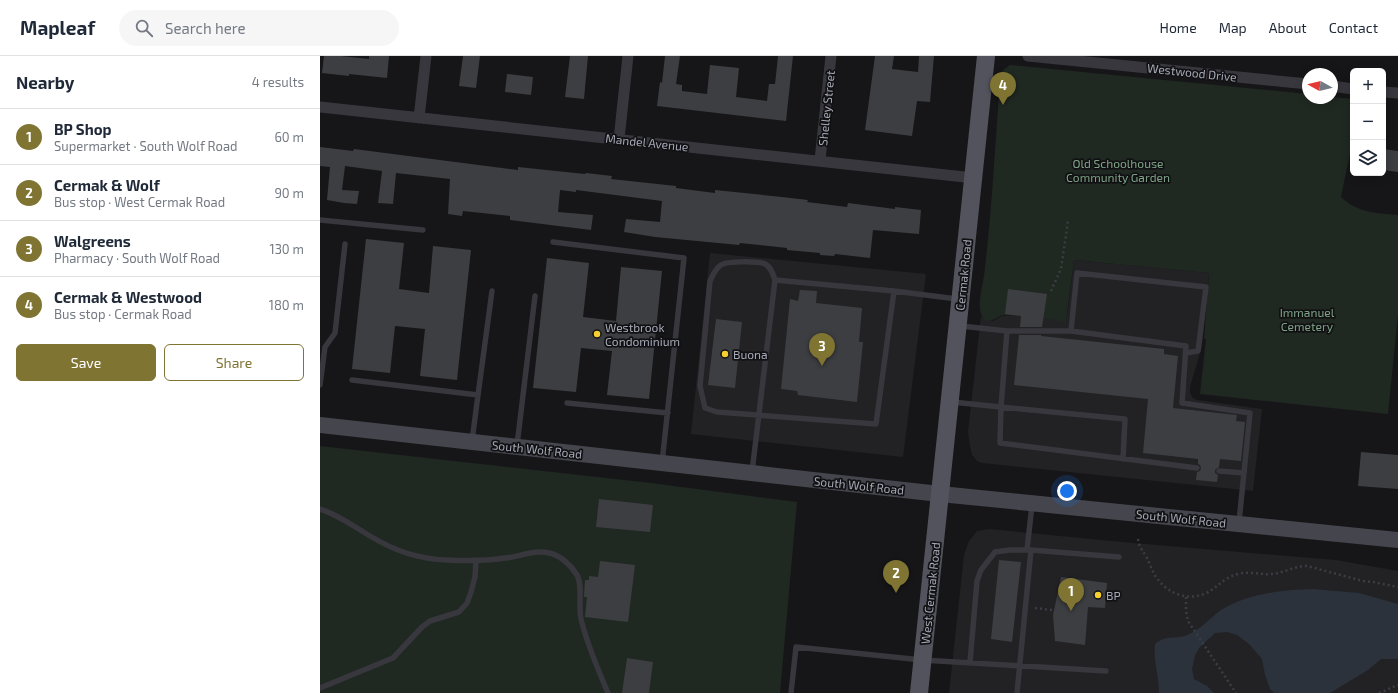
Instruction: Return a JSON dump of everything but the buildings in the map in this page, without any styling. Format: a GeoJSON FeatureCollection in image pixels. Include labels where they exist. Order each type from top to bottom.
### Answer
{"type":"FeatureCollection","features":[{"type":"Feature","properties":{"kind":"main road","name":"Cermak Road"},"geometry":{"type":"LineString","coordinates":[[940,494],[986,56]]}},
{"type":"Feature","properties":{"kind":"main road","name":"South Wolf Road"},"geometry":{"type":"LineString","coordinates":[[320,425],[940,494],[1398,540]]}},
{"type":"Feature","properties":{"kind":"main road","name":"West Cermak Road"},"geometry":{"type":"LineString","coordinates":[[919,693],[940,494]]}},
{"type":"Feature","properties":{"kind":"street"},"geometry":{"type":"LineString","coordinates":[[419,118],[426,56]]}},
{"type":"Feature","properties":{"kind":"street"},"geometry":{"type":"LineString","coordinates":[[619,139],[628,56]]}},
{"type":"Feature","properties":{"kind":"street","name":"Shelley Street"},"geometry":{"type":"LineString","coordinates":[[820,160],[831,56]]}},
{"type":"Feature","properties":{"kind":"street","name":"Westwood Drive"},"geometry":{"type":"LineString","coordinates":[[1028,56],[1302,83]]}},
{"type":"Feature","properties":{"kind":"street"},"geometry":{"type":"LineString","coordinates":[[1338,87],[1350,89]]}},
{"type":"Feature","properties":{"kind":"street"},"geometry":{"type":"LineString","coordinates":[[1386,92],[1398,93]]}},
{"type":"Feature","properties":{"kind":"street","name":"Mandel Avenue"},"geometry":{"type":"LineString","coordinates":[[320,107],[820,160],[974,178]]}},
{"type":"Feature","properties":{"kind":"lane"},"geometry":{"type":"LineString","coordinates":[[320,220],[423,230]]}},
{"type":"Feature","properties":{"kind":"lane"},"geometry":{"type":"LineString","coordinates":[[553,242],[684,258],[662,463]]}},
{"type":"Feature","properties":{"kind":"lane"},"geometry":{"type":"LineString","coordinates":[[320,385],[325,347],[335,333],[345,244]]}},
{"type":"Feature","properties":{"kind":"lane"},"geometry":{"type":"LineString","coordinates":[[752,473],[759,415],[775,280],[772,271],[764,264],[746,262],[722,263],[716,268],[710,281],[700,386],[705,408],[717,412],[759,415],[876,424],[894,291]]}},
{"type":"Feature","properties":{"kind":"lane"},"geometry":{"type":"LineString","coordinates":[[1071,331],[1077,273],[1206,287],[1198,351],[1186,353]]}},
{"type":"Feature","properties":{"kind":"lane"},"geometry":{"type":"LineString","coordinates":[[775,280],[894,291],[961,300]]}},
{"type":"Feature","properties":{"kind":"lane"},"geometry":{"type":"LineString","coordinates":[[472,442],[492,291]]}},
{"type":"Feature","properties":{"kind":"lane"},"geometry":{"type":"LineString","coordinates":[[516,447],[535,296]]}},
{"type":"Feature","properties":{"kind":"lane"},"geometry":{"type":"LineString","coordinates":[[958,326],[1007,331],[1071,331],[1186,346],[1182,403],[1250,413],[1239,524]]}},
{"type":"Feature","properties":{"kind":"lane"},"geometry":{"type":"LineString","coordinates":[[1007,331],[1001,407],[1000,443],[1197,468]]}},
{"type":"Feature","properties":{"kind":"lane"},"geometry":{"type":"LineString","coordinates":[[352,380],[478,396]]}},
{"type":"Feature","properties":{"kind":"lane"},"geometry":{"type":"LineString","coordinates":[[950,402],[1125,419],[1123,459]]}},
{"type":"Feature","properties":{"kind":"lane"},"geometry":{"type":"LineString","coordinates":[[567,403],[668,413]]}},
{"type":"Feature","properties":{"kind":"lane"},"geometry":{"type":"LineString","coordinates":[[1219,470],[1244,473]]}},
{"type":"Feature","properties":{"kind":"lane"},"geometry":{"type":"LineString","coordinates":[[1017,693],[1025,607],[1032,503]]}},
{"type":"Feature","properties":{"kind":"lane"},"geometry":{"type":"LineString","coordinates":[[320,509],[335,514],[386,545],[414,556],[430,560],[476,561],[541,552],[550,553],[561,557],[577,575],[580,583],[579,608],[581,620],[588,644],[608,693]]}},
{"type":"Feature","properties":{"kind":"lane"},"geometry":{"type":"LineString","coordinates":[[970,662],[977,581],[981,570],[995,552],[1029,550],[1119,557]]}},
{"type":"Feature","properties":{"kind":"lane"},"geometry":{"type":"LineString","coordinates":[[320,688],[392,658],[422,627],[430,621],[459,612],[467,603],[471,592],[475,577],[476,561]]}},
{"type":"Feature","properties":{"kind":"lane"},"geometry":{"type":"LineString","coordinates":[[791,693],[796,647],[922,660],[1106,671]]}},
{"type":"Feature","properties":{"kind":"path"},"geometry":{"type":"LineString","coordinates":[[1051,291],[1061,269],[1068,221]]}},
{"type":"Feature","properties":{"kind":"path"},"geometry":{"type":"LineString","coordinates":[[1138,539],[1139,546],[1157,578],[1172,592],[1179,596],[1186,597],[1206,594],[1227,578],[1238,574],[1248,572],[1273,574],[1301,566],[1308,566],[1363,581],[1398,587]]}},
{"type":"Feature","properties":{"kind":"path"},"geometry":{"type":"LineString","coordinates":[[1186,597],[1186,616],[1190,626],[1236,693]]}},
{"type":"Feature","properties":{"kind":"path"},"geometry":{"type":"LineString","coordinates":[[1025,607],[1052,610]]}},
{"type":"Feature","properties":{"kind":"path"},"geometry":{"type":"LineString","coordinates":[[1379,693],[1398,685]]}},
{"type":"Feature","properties":{"kind":"shaded area"},"geometry":{"type":"Polygon","coordinates":[[[710,253],[926,274],[903,457],[691,434],[710,253]]]}},
{"type":"Feature","properties":{"kind":"shaded area"},"geometry":{"type":"Polygon","coordinates":[[[1074,260],[1209,273],[1202,346],[1190,387],[1190,393],[1193,398],[1197,400],[1262,409],[1253,491],[982,463],[977,461],[972,455],[968,432],[981,316],[993,321],[1002,316],[1013,315],[1066,321],[1074,260]]]}},
{"type":"Feature","properties":{"kind":"shaded area"},"geometry":{"type":"Polygon","coordinates":[[[989,529],[1336,560],[1398,571],[1398,693],[949,693],[964,555],[969,541],[977,531],[989,529]]]}},
{"type":"Feature","properties":{"kind":"shaded area"},"geometry":{"type":"Polygon","coordinates":[[[1313,589],[1359,593],[1398,604],[1398,659],[1381,659],[1368,670],[1330,693],[1274,693],[1270,689],[1265,675],[1262,659],[1249,644],[1237,635],[1227,632],[1215,633],[1200,647],[1195,655],[1192,669],[1194,679],[1207,686],[1214,693],[1159,693],[1155,662],[1155,644],[1159,641],[1191,633],[1221,610],[1242,600],[1254,596],[1289,590],[1313,589]]]}},
{"type":"Feature","properties":{"kind":"green space","name":"Old Schoolhouse Community Garden"},"geometry":{"type":"Polygon","coordinates":[[[1010,65],[1302,93],[1302,104],[1338,104],[1338,98],[1350,99],[1350,154],[1341,197],[1347,202],[1361,209],[1375,213],[1398,215],[1398,314],[1388,414],[1200,394],[1206,339],[1204,339],[1209,273],[1074,260],[1066,322],[1013,315],[1003,315],[992,320],[985,320],[980,311],[980,299],[989,227],[1002,71],[1010,65]]]}},
{"type":"Feature","properties":{"kind":"green space"},"geometry":{"type":"Polygon","coordinates":[[[320,446],[651,483],[797,502],[780,693],[320,693],[320,446]]]}},
{"type":"Feature","properties":{"kind":"place","name":"Cermak & Westwood"},"geometry":{"type":"Point","coordinates":[1003,105]}},
{"type":"Feature","properties":{"kind":"place","name":"Westbrook Condominium"},"geometry":{"type":"Point","coordinates":[597,334]}},
{"type":"Feature","properties":{"kind":"place","name":"Buona"},"geometry":{"type":"Point","coordinates":[725,354]}},
{"type":"Feature","properties":{"kind":"place","name":"Walgreens"},"geometry":{"type":"Point","coordinates":[822,366]}},
{"type":"Feature","properties":{"kind":"place","name":"Cermak & Wolf"},"geometry":{"type":"Point","coordinates":[896,593]}},
{"type":"Feature","properties":{"kind":"place","name":"BP"},"geometry":{"type":"Point","coordinates":[1098,595]}},
{"type":"Feature","properties":{"kind":"place","name":"BP Shop"},"geometry":{"type":"Point","coordinates":[1071,611]}},
{"type":"Feature","properties":{"kind":"park label","name":"Immanuel Cemetery"},"geometry":{"type":"Point","coordinates":[1307,319]}}]}
